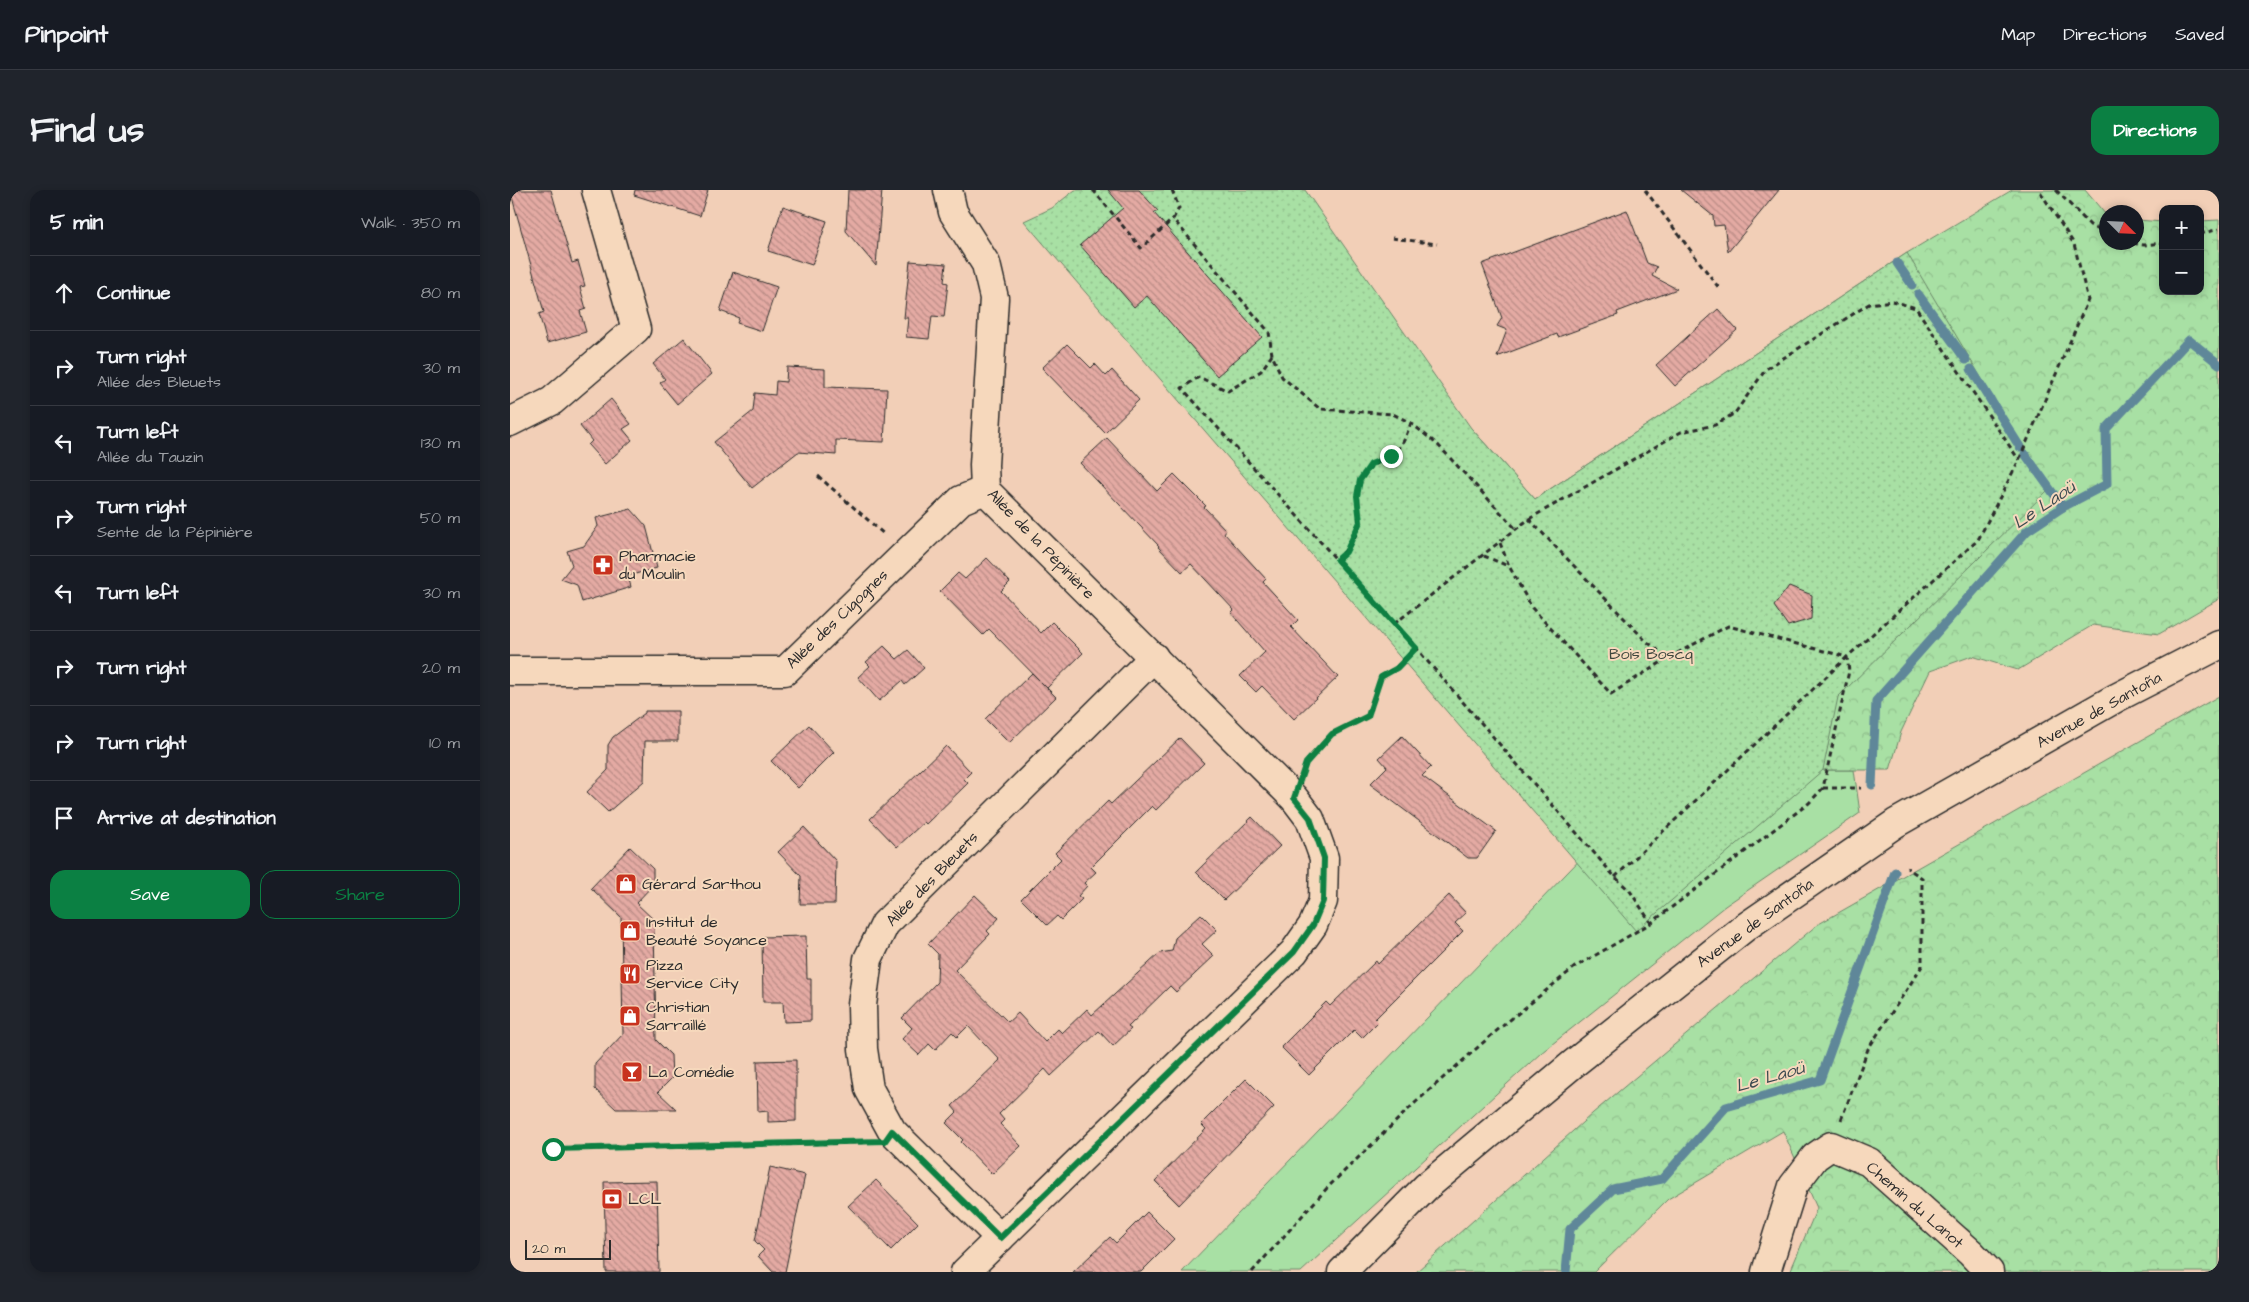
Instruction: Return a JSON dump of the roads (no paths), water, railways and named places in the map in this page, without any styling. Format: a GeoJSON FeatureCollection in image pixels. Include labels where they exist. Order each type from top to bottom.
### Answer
{"type":"FeatureCollection","features":[{"type":"Feature","properties":{"kind":"street"},"geometry":{"type":"LineString","coordinates":[[510,422],[552,401],[636,328],[596,190]]}},
{"type":"Feature","properties":{"kind":"street","name":"Allée de la Pépinière"},"geometry":{"type":"LineString","coordinates":[[948,190],[953,212],[986,264],[994,298],[984,465],[985,490],[1294,798],[1310,818],[1324,858],[1323,901],[1313,925],[1294,952],[965,1272]]}},
{"type":"Feature","properties":{"kind":"street","name":"Allée des Cigognes"},"geometry":{"type":"LineString","coordinates":[[510,671],[785,671],[961,500],[985,490]]}},
{"type":"Feature","properties":{"kind":"street","name":"Avenue de Santoña"},"geometry":{"type":"LineString","coordinates":[[1342,1272],[1426,1187],[1573,1064],[1744,928],[1896,824],[2116,698],[2219,645]]}},
{"type":"Feature","properties":{"kind":"street","name":"Allée des Bleuets"},"geometry":{"type":"LineString","coordinates":[[1000,1238],[892,1131],[869,1089],[863,1049],[862,1005],[868,959],[885,924],[1154,657]]}},
{"type":"Feature","properties":{"kind":"street","name":"Chemin du Lanot"},"geometry":{"type":"LineString","coordinates":[[1766,1272],[1793,1186],[1815,1157],[1831,1146],[1869,1162],[1971,1253],[1989,1272]]}},
{"type":"Feature","properties":{"kind":"waterway"},"geometry":{"type":"LineString","coordinates":[[1897,263],[1912,285]]}},
{"type":"Feature","properties":{"kind":"waterway"},"geometry":{"type":"LineString","coordinates":[[1918,294],[1966,360]]}},
{"type":"Feature","properties":{"kind":"waterway","name":"Le Laoü"},"geometry":{"type":"LineString","coordinates":[[1872,785],[1876,701],[2027,531],[2063,507],[2107,484],[2106,429],[2189,340],[2219,364]]}},
{"type":"Feature","properties":{"kind":"waterway"},"geometry":{"type":"LineString","coordinates":[[1971,369],[2020,447]]}},
{"type":"Feature","properties":{"kind":"waterway"},"geometry":{"type":"LineString","coordinates":[[2025,454],[2063,507]]}},
{"type":"Feature","properties":{"kind":"waterway","name":"Le Laoü"},"geometry":{"type":"LineString","coordinates":[[1566,1272],[1570,1229],[1613,1189],[1662,1179],[1726,1107],[1820,1080],[1895,872]]}},
{"type":"Feature","properties":{"kind":"place","name":"Pharmacie du Moulin"},"geometry":{"type":"Point","coordinates":[603,565]}},
{"type":"Feature","properties":{"kind":"place","name":"Gérard Sarthou"},"geometry":{"type":"Point","coordinates":[626,884]}},
{"type":"Feature","properties":{"kind":"place","name":"Institut de Beauté Soyance"},"geometry":{"type":"Point","coordinates":[630,931]}},
{"type":"Feature","properties":{"kind":"place","name":"Pizza Service City"},"geometry":{"type":"Point","coordinates":[630,974]}},
{"type":"Feature","properties":{"kind":"place","name":"Christian Sarraillé"},"geometry":{"type":"Point","coordinates":[630,1016]}},
{"type":"Feature","properties":{"kind":"place","name":"La Comédie"},"geometry":{"type":"Point","coordinates":[632,1072]}},
{"type":"Feature","properties":{"kind":"place","name":"LCL"},"geometry":{"type":"Point","coordinates":[612,1199]}},
{"type":"Feature","properties":{"kind":"park label","name":"Bois Boscq"},"geometry":{"type":"Point","coordinates":[1651,654]}}]}
